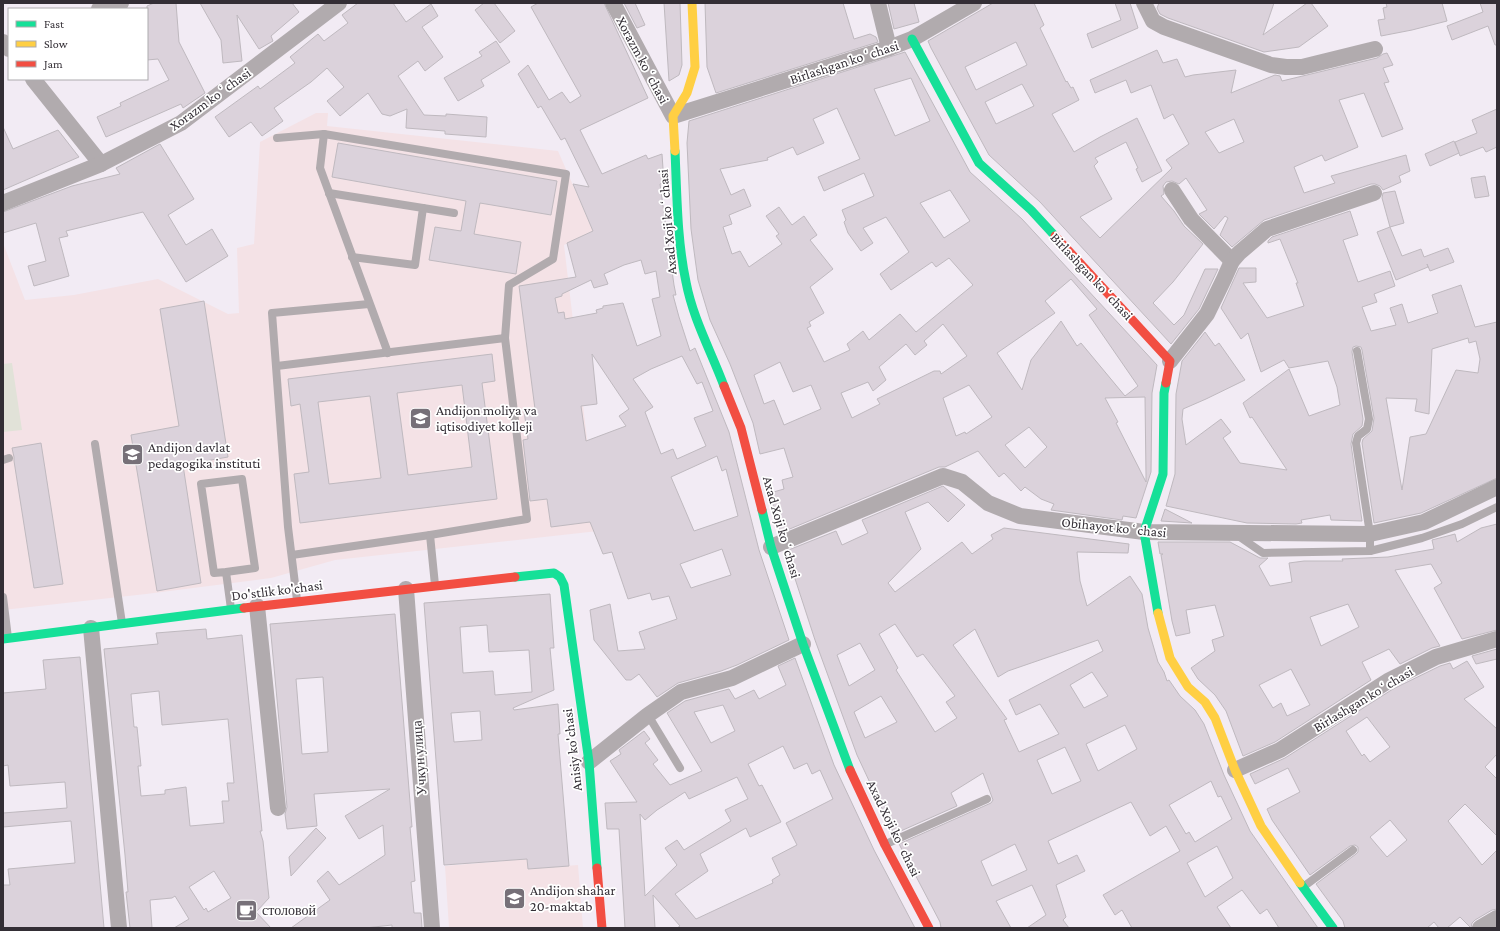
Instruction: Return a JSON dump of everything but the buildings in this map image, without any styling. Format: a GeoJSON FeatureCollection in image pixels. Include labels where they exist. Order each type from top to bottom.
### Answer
{"type":"FeatureCollection","features":[{"type":"Feature","properties":{"kind":"street"},"geometry":{"type":"LineString","coordinates":[[103,8],[121,3]]}},
{"type":"Feature","properties":{"kind":"street","name":"Xorazm koʻchasi"},"geometry":{"type":"LineString","coordinates":[[3,203],[101,164],[180,123],[339,3]]}},
{"type":"Feature","properties":{"kind":"street","name":"Xorazm koʻchasi"},"geometry":{"type":"LineString","coordinates":[[613,3],[673,116]]}},
{"type":"Feature","properties":{"kind":"street"},"geometry":{"type":"LineString","coordinates":[[673,116],[687,93],[696,67],[692,3]]}},
{"type":"Feature","properties":{"kind":"street"},"geometry":{"type":"LineString","coordinates":[[878,3],[889,48]]}},
{"type":"Feature","properties":{"kind":"street"},"geometry":{"type":"LineString","coordinates":[[912,39],[974,3]]}},
{"type":"Feature","properties":{"kind":"street"},"geometry":{"type":"LineString","coordinates":[[1144,3],[1153,21],[1164,27],[1271,65],[1302,67],[1375,49]]}},
{"type":"Feature","properties":{"kind":"street","name":"Birlashgan koʻchasi"},"geometry":{"type":"LineString","coordinates":[[673,116],[889,48],[912,39],[979,163],[1031,210],[1170,361]]}},
{"type":"Feature","properties":{"kind":"street"},"geometry":{"type":"LineString","coordinates":[[34,80],[101,164]]}},
{"type":"Feature","properties":{"kind":"street","name":"Axad Xoji koʻchasi"},"geometry":{"type":"LineString","coordinates":[[673,116],[679,230],[686,283],[698,324],[718,369],[741,428],[771,547],[803,644],[845,760],[885,845],[929,928]]}},
{"type":"Feature","properties":{"kind":"street"},"geometry":{"type":"LineString","coordinates":[[1172,190],[1191,220],[1232,261]]}},
{"type":"Feature","properties":{"kind":"street"},"geometry":{"type":"LineString","coordinates":[[1333,928],[1261,826],[1235,770],[1215,718],[1205,702],[1188,687],[1170,658],[1160,624],[1144,532],[1164,474],[1164,393],[1170,361],[1207,314],[1232,261],[1267,229],[1374,193]]}},
{"type":"Feature","properties":{"kind":"street","name":"Obihayot koʻchasi"},"geometry":{"type":"LineString","coordinates":[[771,547],[943,476],[962,482],[988,503],[1020,516],[1144,532],[1370,534],[1424,522],[1497,487]]}},
{"type":"Feature","properties":{"kind":"street","name":"Do'stlik ko'chasi"},"geometry":{"type":"LineString","coordinates":[[5,639],[297,601],[554,573]]}},
{"type":"Feature","properties":{"kind":"street","name":"Anisiy ko'chasi"},"geometry":{"type":"LineString","coordinates":[[554,573],[560,577],[564,585],[589,762],[602,928]]}},
{"type":"Feature","properties":{"kind":"street","name":"Учкун улица"},"geometry":{"type":"LineString","coordinates":[[406,589],[432,928]]}},
{"type":"Feature","properties":{"kind":"street"},"geometry":{"type":"LineString","coordinates":[[257,606],[278,808]]}},
{"type":"Feature","properties":{"kind":"street"},"geometry":{"type":"LineString","coordinates":[[91,628],[119,928]]}},
{"type":"Feature","properties":{"kind":"street","name":"Birlashgan koʻchasi"},"geometry":{"type":"LineString","coordinates":[[1235,770],[1280,750],[1388,681],[1436,657],[1497,639]]}},
{"type":"Feature","properties":{"kind":"street"},"geometry":{"type":"LineString","coordinates":[[589,762],[648,715],[681,692],[732,678],[803,644]]}},
{"type":"Feature","properties":{"kind":"street"},"geometry":{"type":"LineString","coordinates":[[1480,928],[1497,918]]}},
{"type":"Feature","properties":{"kind":"lane"},"geometry":{"type":"LineString","coordinates":[[324,134],[320,168],[388,353]]}},
{"type":"Feature","properties":{"kind":"lane"},"geometry":{"type":"LineString","coordinates":[[277,138],[324,134],[566,174],[553,259],[509,285],[505,338],[526,519],[430,535],[292,555]]}},
{"type":"Feature","properties":{"kind":"lane"},"geometry":{"type":"LineString","coordinates":[[329,193],[454,213]]}},
{"type":"Feature","properties":{"kind":"lane"},"geometry":{"type":"LineString","coordinates":[[352,257],[415,265],[423,208]]}},
{"type":"Feature","properties":{"kind":"lane"},"geometry":{"type":"LineString","coordinates":[[297,601],[288,527],[272,313],[369,304]]}},
{"type":"Feature","properties":{"kind":"lane"},"geometry":{"type":"LineString","coordinates":[[276,366],[505,338]]}},
{"type":"Feature","properties":{"kind":"lane"},"geometry":{"type":"LineString","coordinates":[[1357,351],[1369,419],[1367,429],[1358,436],[1356,443],[1370,534],[1370,551]]}},
{"type":"Feature","properties":{"kind":"lane"},"geometry":{"type":"LineString","coordinates":[[95,444],[122,624]]}},
{"type":"Feature","properties":{"kind":"lane"},"geometry":{"type":"LineString","coordinates":[[242,478],[255,568],[226,572],[214,573],[201,484],[242,478]]}},
{"type":"Feature","properties":{"kind":"lane"},"geometry":{"type":"LineString","coordinates":[[1234,533],[1263,553],[1370,551],[1422,538],[1462,524],[1497,507]]}},
{"type":"Feature","properties":{"kind":"lane"},"geometry":{"type":"LineString","coordinates":[[430,535],[435,586]]}},
{"type":"Feature","properties":{"kind":"lane"},"geometry":{"type":"LineString","coordinates":[[226,572],[231,609]]}},
{"type":"Feature","properties":{"kind":"lane"},"geometry":{"type":"LineString","coordinates":[[3,597],[5,639]]}},
{"type":"Feature","properties":{"kind":"lane"},"geometry":{"type":"LineString","coordinates":[[648,715],[680,768]]}},
{"type":"Feature","properties":{"kind":"lane"},"geometry":{"type":"LineString","coordinates":[[885,845],[987,799]]}},
{"type":"Feature","properties":{"kind":"lane"},"geometry":{"type":"LineString","coordinates":[[1303,887],[1353,850]]}},
{"type":"Feature","properties":{"kind":"shaded area","name":"Andijon moliya va iqtisodiyet kolleji"},"geometry":{"type":"Polygon","coordinates":[[[316,113],[328,113],[327,126],[558,151],[593,231],[564,245],[598,531],[335,560],[271,578],[3,610],[3,243],[25,300],[74,295],[158,279],[228,314],[239,313],[237,248],[254,244],[260,142],[316,113]]]}},
{"type":"Feature","properties":{"kind":"shaded area"},"geometry":{"type":"Polygon","coordinates":[[[12,363],[22,430],[3,432],[3,364],[12,363]]]}},
{"type":"Feature","properties":{"kind":"shaded area","name":"Andijon shahar 20-maktab"},"geometry":{"type":"Polygon","coordinates":[[[527,859],[528,869],[578,865],[583,928],[449,928],[445,866],[527,859]]]}},
{"type":"Feature","properties":{"kind":"traffic: fast"},"geometry":{"type":"LineString","coordinates":[[912,39],[979,163],[1031,210],[1055,236]]}},
{"type":"Feature","properties":{"kind":"traffic: fast"},"geometry":{"type":"LineString","coordinates":[[675,151],[679,234],[686,282],[693,309],[724,386]]}},
{"type":"Feature","properties":{"kind":"traffic: fast"},"geometry":{"type":"LineString","coordinates":[[1158,613],[1144,532],[1163,474],[1164,393],[1166,383]]}},
{"type":"Feature","properties":{"kind":"traffic: fast"},"geometry":{"type":"LineString","coordinates":[[762,510],[771,547],[803,644],[850,770]]}},
{"type":"Feature","properties":{"kind":"traffic: fast"},"geometry":{"type":"LineString","coordinates":[[515,577],[554,573],[560,577],[564,585],[589,762],[597,868]]}},
{"type":"Feature","properties":{"kind":"traffic: fast"},"geometry":{"type":"LineString","coordinates":[[3,639],[244,608]]}},
{"type":"Feature","properties":{"kind":"traffic: fast"},"geometry":{"type":"LineString","coordinates":[[1300,883],[1333,928]]}},
{"type":"Feature","properties":{"kind":"traffic: slow"},"geometry":{"type":"LineString","coordinates":[[675,151],[673,116],[687,93],[695,67],[692,3]]}},
{"type":"Feature","properties":{"kind":"traffic: slow"},"geometry":{"type":"LineString","coordinates":[[1158,613],[1170,658],[1188,687],[1205,702],[1215,718],[1235,770],[1261,826],[1300,883]]}},
{"type":"Feature","properties":{"kind":"traffic: jam"},"geometry":{"type":"LineString","coordinates":[[1055,236],[1170,361],[1166,383]]}},
{"type":"Feature","properties":{"kind":"traffic: jam"},"geometry":{"type":"LineString","coordinates":[[724,386],[741,428],[762,510]]}},
{"type":"Feature","properties":{"kind":"traffic: jam"},"geometry":{"type":"LineString","coordinates":[[244,608],[515,577]]}},
{"type":"Feature","properties":{"kind":"traffic: jam"},"geometry":{"type":"LineString","coordinates":[[850,770],[885,845],[929,928]]}},
{"type":"Feature","properties":{"kind":"traffic: jam"},"geometry":{"type":"LineString","coordinates":[[597,868],[602,928]]}},
{"type":"Feature","properties":{"kind":"place","name":"Andijon moliya va iqtisodiyet kolleji"},"geometry":{"type":"Point","coordinates":[421,418]}},
{"type":"Feature","properties":{"kind":"place","name":"Andijon davlat pedagogika instituti"},"geometry":{"type":"Point","coordinates":[132,455]}},
{"type":"Feature","properties":{"kind":"place","name":"Andijon shahar 20-maktab"},"geometry":{"type":"Point","coordinates":[514,898]}},
{"type":"Feature","properties":{"kind":"place","name":"столовой"},"geometry":{"type":"Point","coordinates":[246,910]}}]}
